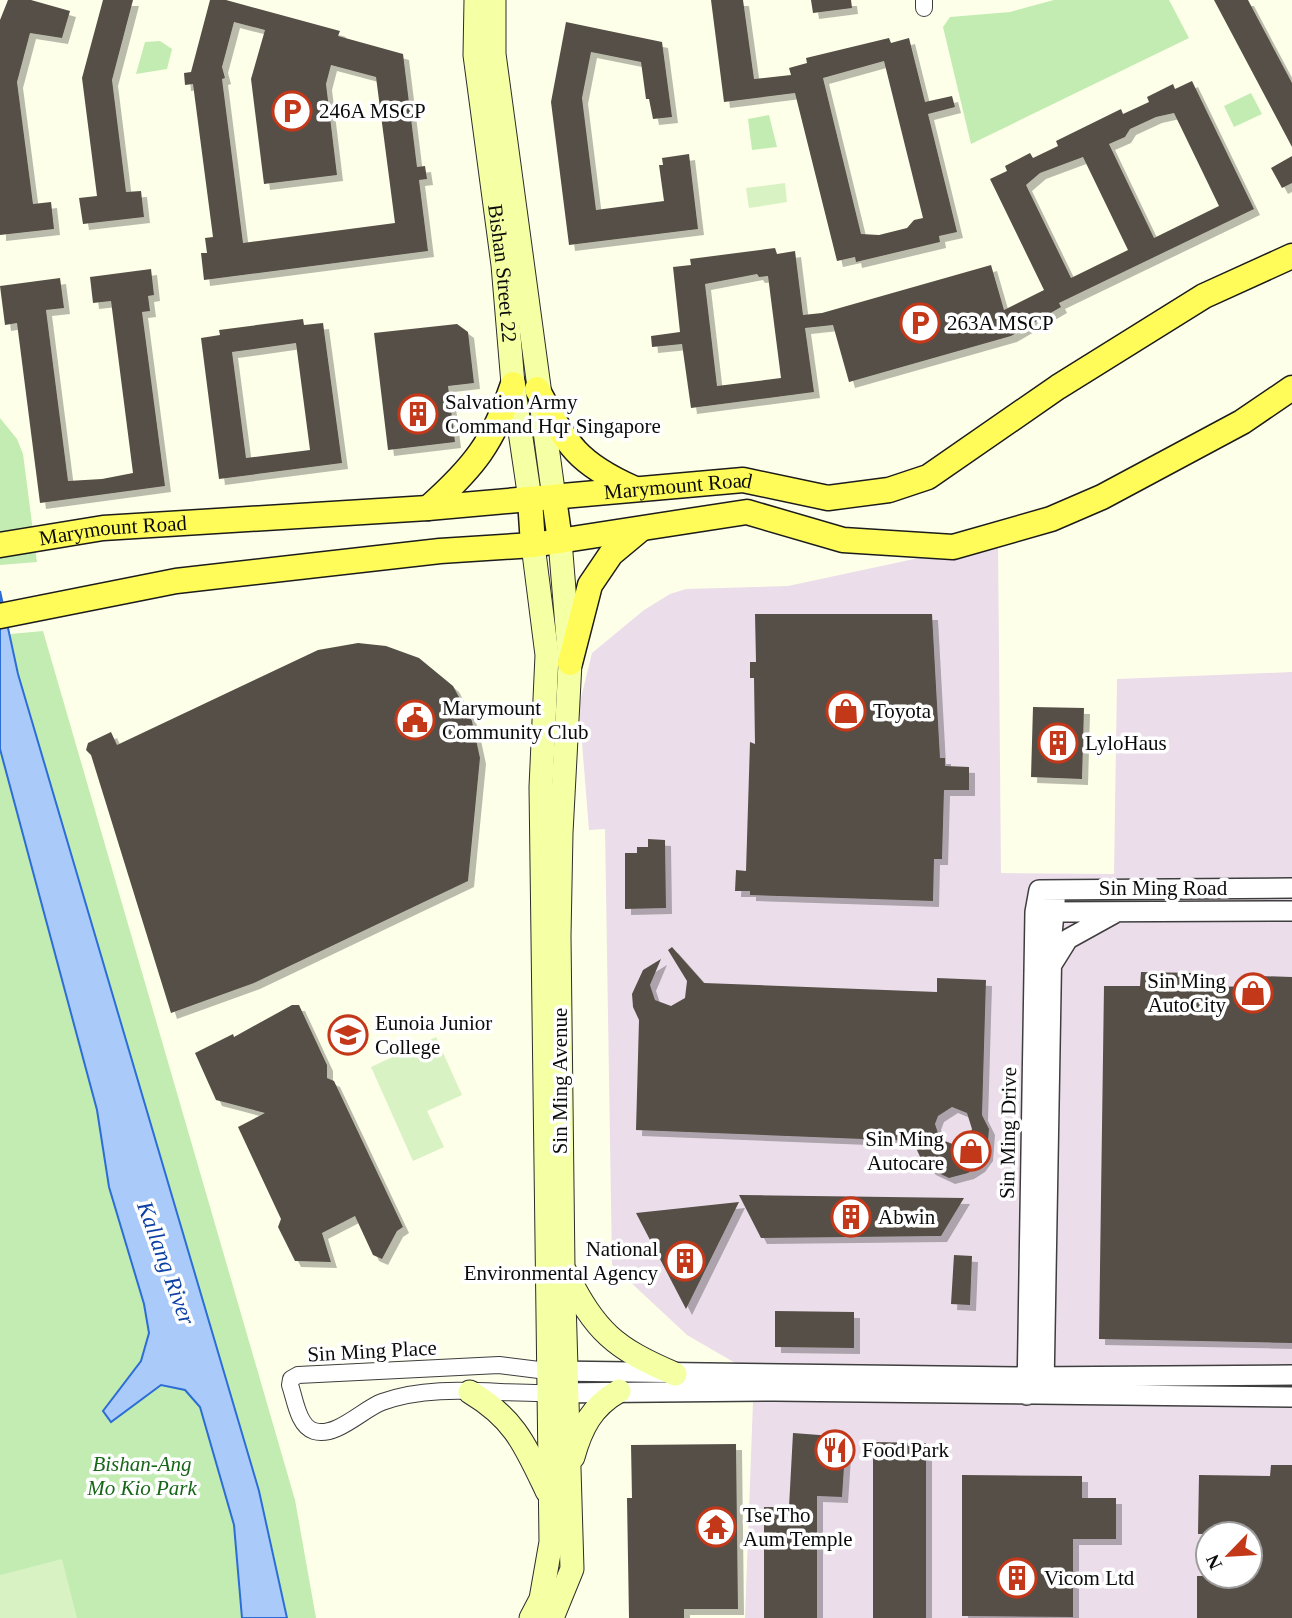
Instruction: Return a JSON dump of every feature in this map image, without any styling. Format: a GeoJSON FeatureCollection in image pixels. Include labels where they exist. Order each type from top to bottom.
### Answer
{"type":"FeatureCollection","features":[{"type":"Feature","properties":{"kind":"main road","name":"Bishan Street 22"},"geometry":{"type":"LineString","coordinates":[[476,0],[475,55],[503,265],[513,384],[542,498],[560,541]]}},
{"type":"Feature","properties":{"kind":"main road","name":"Bishan Street 22"},"geometry":{"type":"LineString","coordinates":[[494,0],[495,54],[529,302],[537,389],[542,498],[533,545]]}},
{"type":"Feature","properties":{"kind":"main road","name":"Marymount Road"},"geometry":{"type":"LineString","coordinates":[[12,543],[103,528],[428,508],[743,480],[828,498],[889,490],[928,477],[1058,387],[1204,296],[1292,256]]}},
{"type":"Feature","properties":{"kind":"main road"},"geometry":{"type":"LineString","coordinates":[[428,508],[480,454],[499,425],[513,384]]}},
{"type":"Feature","properties":{"kind":"main road","name":"Marymount Road"},"geometry":{"type":"LineString","coordinates":[[0,616],[176,581],[428,552],[533,545],[747,512],[843,540],[953,547],[1051,519],[1102,497],[1242,422],[1292,388]]}},
{"type":"Feature","properties":{"kind":"main road"},"geometry":{"type":"LineString","coordinates":[[537,389],[579,458],[634,489]]}},
{"type":"Feature","properties":{"kind":"main road"},"geometry":{"type":"LineString","coordinates":[[570,663],[590,585],[611,554],[642,529]]}},
{"type":"Feature","properties":{"kind":"main road","name":"Sin Ming Avenue"},"geometry":{"type":"LineString","coordinates":[[531,1618],[541,1599],[551,1542],[550,1496],[563,1267],[561,832],[570,663],[560,541]]}},
{"type":"Feature","properties":{"kind":"main road","name":"Sin Ming Avenue"},"geometry":{"type":"LineString","coordinates":[[533,545],[547,654],[541,787],[557,1382],[568,1476],[572,1569],[552,1618]]}},
{"type":"Feature","properties":{"kind":"main road"},"geometry":{"type":"LineString","coordinates":[[563,1267],[587,1311],[605,1335],[639,1358],[675,1374]]}},
{"type":"Feature","properties":{"kind":"main road"},"geometry":{"type":"LineString","coordinates":[[568,1476],[586,1421],[597,1405],[619,1391]]}},
{"type":"Feature","properties":{"kind":"main road"},"geometry":{"type":"LineString","coordinates":[[470,1392],[498,1409],[523,1440],[550,1496]]}},
{"type":"Feature","properties":{"kind":"street","name":"Sin Ming Road"},"geometry":{"type":"LineString","coordinates":[[1047,890],[1292,888]]}},
{"type":"Feature","properties":{"kind":"street","name":"Sin Ming Drive"},"geometry":{"type":"LineString","coordinates":[[1035,1386],[1044,912],[1047,890]]}},
{"type":"Feature","properties":{"kind":"street"},"geometry":{"type":"LineString","coordinates":[[1052,963],[1069,939],[1118,911]]}},
{"type":"Feature","properties":{"kind":"street","name":"Sin Ming Road"},"geometry":{"type":"LineString","coordinates":[[1044,912],[1292,911]]}},
{"type":"Feature","properties":{"kind":"street","name":"Sin Ming Drive"},"geometry":{"type":"LineString","coordinates":[[1035,1386],[1052,963],[1044,912]]}},
{"type":"Feature","properties":{"kind":"street","name":"Sin Ming Place"},"geometry":{"type":"LineString","coordinates":[[499,1365],[557,1382],[470,1392],[419,1391],[380,1402],[332,1430],[315,1432],[303,1424],[290,1385],[291,1379],[298,1375],[499,1365]]}},
{"type":"Feature","properties":{"kind":"street"},"geometry":{"type":"LineString","coordinates":[[557,1382],[705,1372],[1292,1397]]}},
{"type":"Feature","properties":{"kind":"street"},"geometry":{"type":"LineString","coordinates":[[557,1382],[619,1391],[1035,1386],[1292,1375]]}},
{"type":"Feature","properties":{"kind":"shaded area"},"geometry":{"type":"Polygon","coordinates":[[[998,541],[1001,873],[1114,874],[1117,679],[1292,672],[1292,1618],[745,1618],[754,1374],[687,1335],[612,1265],[605,829],[589,830],[579,706],[592,653],[644,610],[670,594],[686,589],[788,586],[998,541]]]}},
{"type":"Feature","properties":{"kind":"green space"},"geometry":{"type":"Polygon","coordinates":[[[1054,0],[1169,0],[1189,38],[971,144],[943,27],[950,17],[1010,12],[1054,0]]]}},
{"type":"Feature","properties":{"kind":"green space"},"geometry":{"type":"Polygon","coordinates":[[[160,41],[172,49],[167,69],[136,74],[145,42],[160,41]]]}},
{"type":"Feature","properties":{"kind":"green space"},"geometry":{"type":"Polygon","coordinates":[[[1251,93],[1262,114],[1234,127],[1224,106],[1251,93]]]}},
{"type":"Feature","properties":{"kind":"green space"},"geometry":{"type":"Polygon","coordinates":[[[769,115],[777,147],[752,150],[748,119],[769,115]]]}},
{"type":"Feature","properties":{"kind":"green space"},"geometry":{"type":"Polygon","coordinates":[[[785,183],[787,202],[749,208],[746,188],[785,183]]]}},
{"type":"Feature","properties":{"kind":"green space"},"geometry":{"type":"Polygon","coordinates":[[[0,418],[17,439],[23,454],[37,562],[0,565],[0,418]]]}},
{"type":"Feature","properties":{"kind":"green space","name":"Bishan-Ang Mo Kio Park"},"geometry":{"type":"Polygon","coordinates":[[[43,631],[295,1500],[316,1618],[0,1618],[0,635],[43,631]]]}},
{"type":"Feature","properties":{"kind":"green space"},"geometry":{"type":"Polygon","coordinates":[[[436,1037],[462,1095],[427,1111],[444,1147],[413,1161],[371,1067],[436,1037]]]}},
{"type":"Feature","properties":{"kind":"green space"},"geometry":{"type":"Polygon","coordinates":[[[62,1559],[77,1618],[0,1618],[0,1575],[62,1559]]]}},
{"type":"Feature","properties":{"kind":"water","name":"Kallang River"},"geometry":{"type":"Polygon","coordinates":[[[0,591],[18,674],[259,1491],[287,1618],[242,1618],[234,1525],[200,1407],[185,1390],[161,1385],[111,1422],[103,1411],[141,1361],[149,1333],[144,1304],[109,1187],[97,1110],[0,749],[0,591]]]}},
{"type":"Feature","properties":{"kind":"building"},"geometry":{"type":"Polygon","coordinates":[[[8,0],[31,0],[70,11],[62,38],[30,33],[17,82],[33,204],[51,202],[54,229],[0,235],[0,20],[8,0]]]}},
{"type":"Feature","properties":{"kind":"building"},"geometry":{"type":"Polygon","coordinates":[[[103,0],[133,0],[112,80],[126,192],[141,191],[144,217],[83,224],[79,198],[97,196],[82,78],[103,0]]]}},
{"type":"Feature","properties":{"kind":"building"},"geometry":{"type":"Polygon","coordinates":[[[210,0],[226,0],[340,31],[338,36],[403,54],[417,167],[425,166],[427,179],[419,180],[428,251],[204,280],[201,253],[207,253],[205,238],[213,237],[193,84],[185,85],[184,73],[191,72],[210,0]],[[234,22],[222,67],[243,243],[395,223],[376,77],[331,65],[326,84],[337,175],[264,184],[251,79],[265,30],[234,22]]]}},
{"type":"Feature","properties":{"kind":"building"},"geometry":{"type":"Polygon","coordinates":[[[711,0],[743,0],[754,79],[791,75],[789,68],[807,63],[806,58],[889,38],[891,43],[909,38],[925,102],[952,96],[955,107],[928,114],[957,232],[939,236],[940,242],[856,262],[855,257],[837,261],[795,93],[724,102],[711,0]],[[884,61],[823,78],[861,234],[879,235],[907,228],[914,220],[923,218],[884,61]]]}},
{"type":"Feature","properties":{"kind":"building"},"geometry":{"type":"Polygon","coordinates":[[[811,0],[851,0],[852,8],[813,13],[811,0]]]}},
{"type":"Feature","properties":{"kind":"building"},"geometry":{"type":"Polygon","coordinates":[[[1214,0],[1248,0],[1292,83],[1292,147],[1214,0]]]}},
{"type":"Feature","properties":{"kind":"building"},"geometry":{"type":"Polygon","coordinates":[[[566,22],[662,42],[672,117],[653,119],[649,99],[646,99],[641,62],[591,52],[582,98],[596,210],[664,201],[659,165],[663,165],[662,158],[689,154],[698,229],[569,245],[551,102],[566,22]]]}},
{"type":"Feature","properties":{"kind":"building"},"geometry":{"type":"Polygon","coordinates":[[[1192,81],[1254,209],[1059,303],[1061,307],[1011,336],[849,382],[833,325],[805,328],[814,392],[691,408],[682,344],[652,347],[651,336],[680,332],[673,267],[691,265],[690,259],[775,248],[777,254],[795,251],[803,315],[822,313],[991,265],[1004,310],[1044,290],[990,179],[1007,171],[1005,166],[1030,153],[1033,158],[1058,146],[1056,141],[1121,109],[1123,114],[1149,102],[1147,97],[1173,84],[1175,89],[1192,81]],[[1174,113],[1156,117],[1130,129],[1125,137],[1109,144],[1154,238],[1219,206],[1174,113]],[[1083,157],[1040,173],[1026,185],[1071,278],[1128,250],[1083,157]],[[757,274],[705,284],[717,386],[781,378],[768,276],[759,277],[757,274]]]}},
{"type":"Feature","properties":{"kind":"building"},"geometry":{"type":"Polygon","coordinates":[[[1292,156],[1292,183],[1282,188],[1271,168],[1292,156]]]}},
{"type":"Feature","properties":{"kind":"building"},"geometry":{"type":"Polygon","coordinates":[[[151,269],[154,295],[148,296],[150,311],[142,312],[165,486],[40,503],[17,323],[5,325],[0,286],[60,278],[64,308],[46,310],[68,481],[102,479],[133,473],[111,301],[93,303],[90,277],[151,269]]]}},
{"type":"Feature","properties":{"kind":"building"},"geometry":{"type":"Polygon","coordinates":[[[303,319],[304,325],[323,323],[342,463],[219,479],[201,338],[220,335],[219,330],[303,319]],[[296,343],[232,352],[246,458],[310,450],[296,343]]]}},
{"type":"Feature","properties":{"kind":"building","name":"Salvation Army Command Hqr Singapore"},"geometry":{"type":"Polygon","coordinates":[[[457,324],[468,332],[474,383],[448,386],[455,442],[388,450],[374,333],[457,324]]]}},
{"type":"Feature","properties":{"kind":"building"},"geometry":{"type":"Polygon","coordinates":[[[755,614],[932,614],[940,758],[945,758],[945,766],[969,767],[969,790],[944,790],[942,859],[934,859],[933,901],[750,895],[750,891],[735,891],[736,870],[746,871],[750,742],[755,744],[754,678],[750,678],[750,662],[756,662],[755,614]]]}},
{"type":"Feature","properties":{"kind":"building"},"geometry":{"type":"Polygon","coordinates":[[[358,643],[386,646],[419,658],[453,686],[472,721],[480,758],[468,881],[254,983],[171,1013],[91,755],[86,750],[88,743],[111,732],[117,745],[318,650],[358,643]]]}},
{"type":"Feature","properties":{"kind":"building","name":"LyloHaus"},"geometry":{"type":"Polygon","coordinates":[[[1033,707],[1084,708],[1082,779],[1031,777],[1033,707]]]}},
{"type":"Feature","properties":{"kind":"building"},"geometry":{"type":"Polygon","coordinates":[[[648,839],[665,840],[666,908],[625,909],[625,853],[637,853],[637,847],[648,847],[648,839]]]}},
{"type":"Feature","properties":{"kind":"building"},"geometry":{"type":"Polygon","coordinates":[[[672,947],[704,983],[937,992],[937,978],[986,980],[982,1115],[989,1129],[987,1155],[979,1166],[968,1173],[949,1178],[930,1169],[921,1159],[913,1141],[636,1130],[639,1020],[633,1007],[632,994],[643,970],[661,959],[650,985],[655,1000],[671,1006],[685,998],[687,981],[668,950],[672,947]],[[952,1107],[938,1116],[935,1124],[940,1139],[955,1145],[969,1137],[972,1129],[967,1113],[952,1107]]]}},
{"type":"Feature","properties":{"kind":"building"},"geometry":{"type":"Polygon","coordinates":[[[1141,972],[1196,973],[1196,986],[1260,987],[1260,976],[1292,977],[1292,1343],[1099,1339],[1104,986],[1140,986],[1141,972]]]}},
{"type":"Feature","properties":{"kind":"building"},"geometry":{"type":"Polygon","coordinates":[[[292,1005],[299,1005],[327,1065],[327,1078],[334,1081],[403,1227],[397,1231],[382,1259],[373,1255],[355,1216],[322,1233],[331,1262],[295,1261],[278,1227],[281,1219],[238,1127],[265,1113],[216,1100],[195,1053],[233,1034],[234,1037],[292,1005]]]}},
{"type":"Feature","properties":{"kind":"building","name":"Abwin"},"geometry":{"type":"Polygon","coordinates":[[[739,1195],[964,1198],[941,1236],[761,1238],[739,1195]]]}},
{"type":"Feature","properties":{"kind":"building","name":"National Environmental Agency"},"geometry":{"type":"Polygon","coordinates":[[[739,1202],[686,1309],[636,1213],[739,1202]]]}},
{"type":"Feature","properties":{"kind":"building"},"geometry":{"type":"Polygon","coordinates":[[[954,1255],[972,1256],[970,1305],[951,1304],[954,1255]]]}},
{"type":"Feature","properties":{"kind":"building"},"geometry":{"type":"Polygon","coordinates":[[[775,1311],[854,1312],[854,1348],[775,1347],[775,1311]]]}},
{"type":"Feature","properties":{"kind":"building"},"geometry":{"type":"Polygon","coordinates":[[[793,1433],[846,1437],[842,1497],[817,1496],[817,1618],[764,1618],[764,1507],[789,1507],[793,1433]]]}},
{"type":"Feature","properties":{"kind":"building"},"geometry":{"type":"Polygon","coordinates":[[[873,1442],[926,1443],[926,1618],[873,1618],[873,1442]]]}},
{"type":"Feature","properties":{"kind":"building","name":"Tse Tho Aum Temple"},"geometry":{"type":"Polygon","coordinates":[[[736,1444],[738,1609],[684,1609],[684,1618],[629,1618],[627,1498],[632,1498],[631,1445],[736,1444]]]}},
{"type":"Feature","properties":{"kind":"building"},"geometry":{"type":"Polygon","coordinates":[[[1271,1465],[1292,1465],[1292,1618],[1197,1618],[1197,1590],[1264,1590],[1264,1520],[1198,1520],[1199,1475],[1270,1476],[1271,1465]]]}},
{"type":"Feature","properties":{"kind":"building","name":"Vicom Ltd"},"geometry":{"type":"Polygon","coordinates":[[[962,1475],[1082,1476],[1082,1498],[1116,1498],[1116,1539],[1073,1539],[1073,1617],[962,1616],[962,1475]]]}},
{"type":"Feature","properties":{"kind":"place","name":"246A MSCP"},"geometry":{"type":"Point","coordinates":[292,111]}},
{"type":"Feature","properties":{"kind":"place","name":"263A MSCP"},"geometry":{"type":"Point","coordinates":[920,323]}},
{"type":"Feature","properties":{"kind":"place","name":"Salvation Army Command Hqr Singapore"},"geometry":{"type":"Point","coordinates":[418,414]}},
{"type":"Feature","properties":{"kind":"place","name":"Toyota"},"geometry":{"type":"Point","coordinates":[846,711]}},
{"type":"Feature","properties":{"kind":"place","name":"Marymount Community Club"},"geometry":{"type":"Point","coordinates":[415,720]}},
{"type":"Feature","properties":{"kind":"place","name":"LyloHaus"},"geometry":{"type":"Point","coordinates":[1058,743]}},
{"type":"Feature","properties":{"kind":"place","name":"Sin Ming AutoCity"},"geometry":{"type":"Point","coordinates":[1253,993]}},
{"type":"Feature","properties":{"kind":"place","name":"Eunoia Junior College"},"geometry":{"type":"Point","coordinates":[348,1035]}},
{"type":"Feature","properties":{"kind":"place","name":"Sin Ming Autocare"},"geometry":{"type":"Point","coordinates":[971,1151]}},
{"type":"Feature","properties":{"kind":"place","name":"Abwin"},"geometry":{"type":"Point","coordinates":[851,1217]}},
{"type":"Feature","properties":{"kind":"place","name":"National Environmental Agency"},"geometry":{"type":"Point","coordinates":[685,1261]}},
{"type":"Feature","properties":{"kind":"place","name":"Food Park"},"geometry":{"type":"Point","coordinates":[835,1450]}},
{"type":"Feature","properties":{"kind":"place","name":"Tse Tho Aum Temple"},"geometry":{"type":"Point","coordinates":[716,1527]}},
{"type":"Feature","properties":{"kind":"place","name":"Vicom Ltd"},"geometry":{"type":"Point","coordinates":[1017,1578]}}]}
